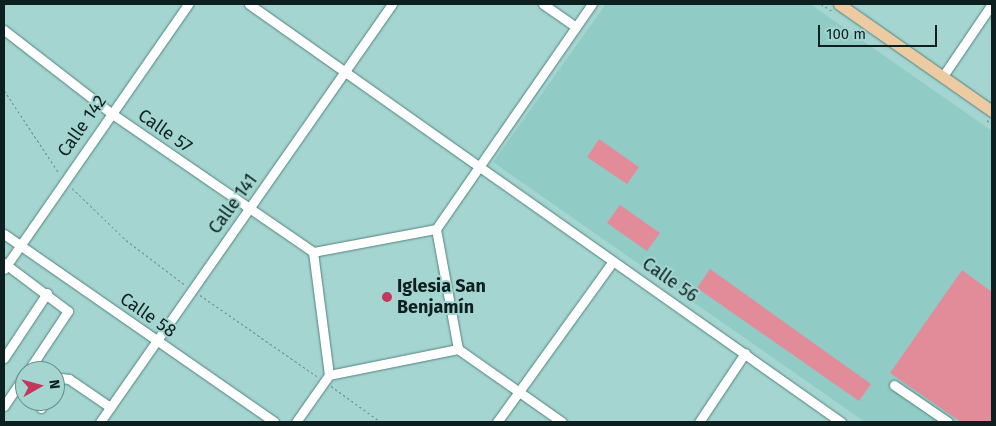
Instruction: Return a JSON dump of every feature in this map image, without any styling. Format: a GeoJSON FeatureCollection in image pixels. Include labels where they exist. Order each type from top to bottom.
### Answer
{"type":"FeatureCollection","features":[{"type":"Feature","properties":{"kind":"main road"},"geometry":{"type":"LineString","coordinates":[[839,4],[992,111]]}},
{"type":"Feature","properties":{"kind":"street","name":"Calle 142"},"geometry":{"type":"LineString","coordinates":[[5,266],[188,4]]}},
{"type":"Feature","properties":{"kind":"street","name":"Calle 56"},"geometry":{"type":"LineString","coordinates":[[249,4],[346,70],[841,422]]}},
{"type":"Feature","properties":{"kind":"street","name":"Calle 141"},"geometry":{"type":"LineString","coordinates":[[100,422],[191,289],[249,210],[392,4]]}},
{"type":"Feature","properties":{"kind":"street"},"geometry":{"type":"LineString","coordinates":[[543,4],[576,27]]}},
{"type":"Feature","properties":{"kind":"street"},"geometry":{"type":"LineString","coordinates":[[562,422],[458,349],[436,229],[592,4]]}},
{"type":"Feature","properties":{"kind":"street"},"geometry":{"type":"LineString","coordinates":[[943,76],[992,4]]}},
{"type":"Feature","properties":{"kind":"street","name":"Calle 57"},"geometry":{"type":"LineString","coordinates":[[4,30],[111,113],[249,210],[313,252]]}},
{"type":"Feature","properties":{"kind":"street"},"geometry":{"type":"LineString","coordinates":[[296,422],[327,378],[313,252],[436,229]]}},
{"type":"Feature","properties":{"kind":"street","name":"Calle 58"},"geometry":{"type":"LineString","coordinates":[[4,234],[274,422]]}},
{"type":"Feature","properties":{"kind":"street"},"geometry":{"type":"LineString","coordinates":[[497,422],[614,261]]}},
{"type":"Feature","properties":{"kind":"street"},"geometry":{"type":"LineString","coordinates":[[5,266],[67,307],[34,361]]}},
{"type":"Feature","properties":{"kind":"street"},"geometry":{"type":"LineString","coordinates":[[4,358],[47,293]]}},
{"type":"Feature","properties":{"kind":"street"},"geometry":{"type":"LineString","coordinates":[[327,378],[458,349]]}},
{"type":"Feature","properties":{"kind":"street"},"geometry":{"type":"LineString","coordinates":[[699,422],[745,353]]}},
{"type":"Feature","properties":{"kind":"street"},"geometry":{"type":"LineString","coordinates":[[65,378],[70,379],[110,407]]}},
{"type":"Feature","properties":{"kind":"street"},"geometry":{"type":"LineString","coordinates":[[894,384],[948,422]]}},
{"type":"Feature","properties":{"kind":"street"},"geometry":{"type":"LineString","coordinates":[[4,406],[15,390]]}},
{"type":"Feature","properties":{"kind":"path"},"geometry":{"type":"LineString","coordinates":[[4,90],[64,180],[92,210],[191,289],[327,378],[382,422]]}},
{"type":"Feature","properties":{"kind":"shaded area"},"geometry":{"type":"Polygon","coordinates":[[[606,4],[810,4],[992,131],[992,422],[865,422],[493,162],[606,4]]]}},
{"type":"Feature","properties":{"kind":"building"},"geometry":{"type":"Polygon","coordinates":[[[599,139],[639,167],[627,184],[587,157],[599,139]]]}},
{"type":"Feature","properties":{"kind":"building"},"geometry":{"type":"Polygon","coordinates":[[[620,205],[660,233],[647,251],[607,223],[620,205]]]}},
{"type":"Feature","properties":{"kind":"building"},"geometry":{"type":"Polygon","coordinates":[[[710,269],[871,384],[859,401],[697,288],[710,269]]]}},
{"type":"Feature","properties":{"kind":"building"},"geometry":{"type":"Polygon","coordinates":[[[962,270],[992,292],[992,422],[961,422],[890,373],[962,270]]]}},
{"type":"Feature","properties":{"kind":"place","name":"Iglesia San Benjamín"},"geometry":{"type":"Point","coordinates":[387,297]}}]}
